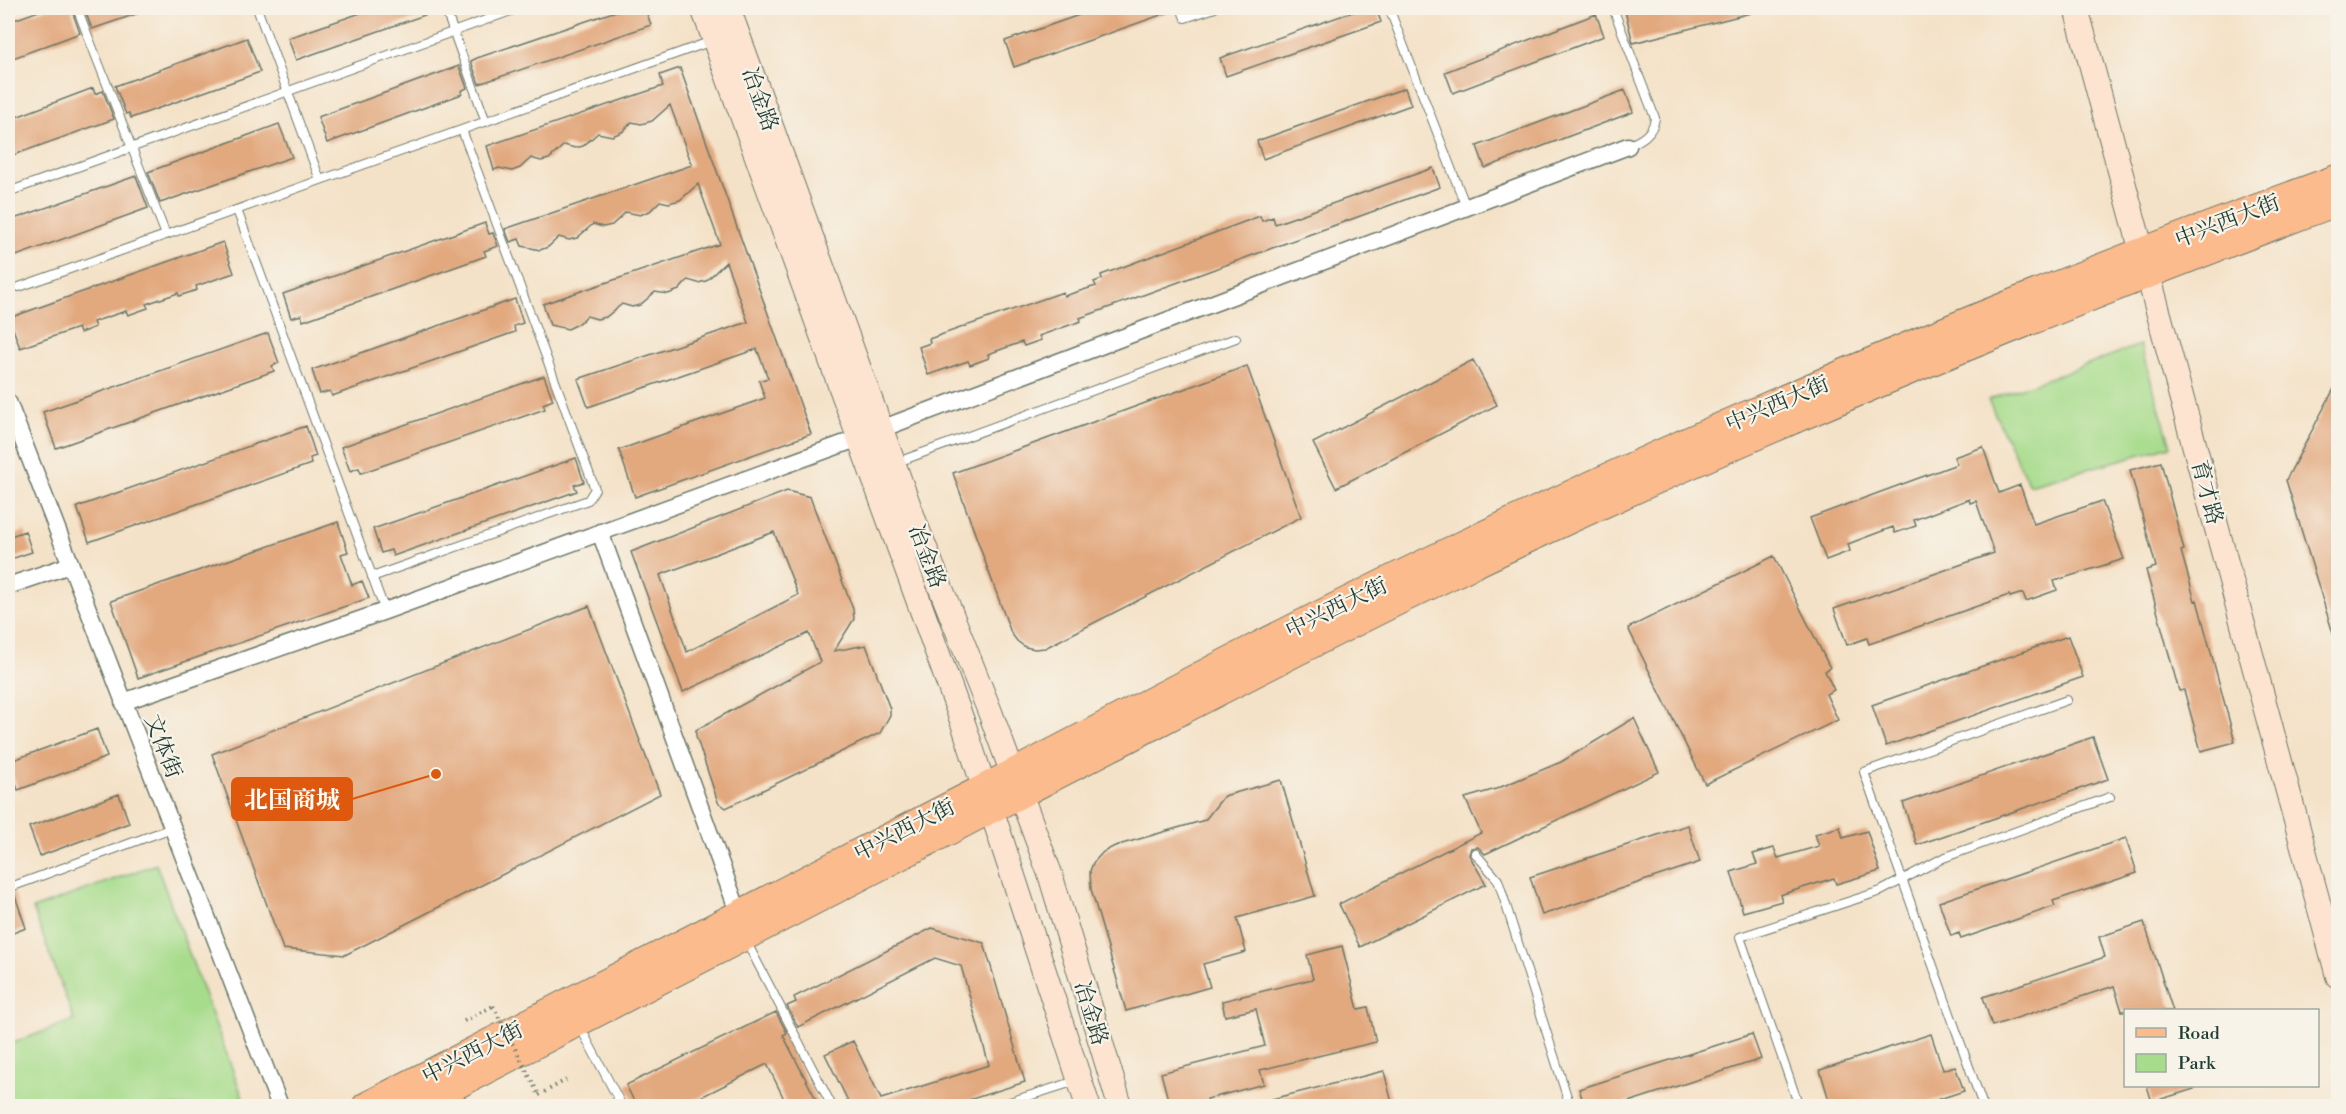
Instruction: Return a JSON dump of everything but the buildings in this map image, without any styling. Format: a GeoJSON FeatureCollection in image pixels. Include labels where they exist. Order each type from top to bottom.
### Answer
{"type":"FeatureCollection","features":[{"type":"Feature","properties":{"kind":"main road","name":"中兴西大街"},"geometry":{"type":"LineString","coordinates":[[366,1107],[742,925],[1016,784],[1201,699],[1552,528],[2338,178]]}},
{"type":"Feature","properties":{"kind":"main road","name":"中兴西大街"},"geometry":{"type":"LineString","coordinates":[[2146,263],[2338,202]]}},
{"type":"Feature","properties":{"kind":"main road","name":"中兴西大街"},"geometry":{"type":"LineString","coordinates":[[416,1107],[578,1023],[742,925]]}},
{"type":"Feature","properties":{"kind":"street","name":"冶金路"},"geometry":{"type":"LineString","coordinates":[[703,8],[870,433],[893,464],[1016,784],[1050,874],[1120,1107]]}},
{"type":"Feature","properties":{"kind":"street","name":"冶金路"},"geometry":{"type":"LineString","coordinates":[[728,8],[870,433],[1088,1107]]}},
{"type":"Feature","properties":{"kind":"street","name":"育才路"},"geometry":{"type":"LineString","coordinates":[[2076,8],[2338,976]]}},
{"type":"Feature","properties":{"kind":"street"},"geometry":{"type":"LineString","coordinates":[[123,702],[385,611],[870,433],[1628,146]]}},
{"type":"Feature","properties":{"kind":"street","name":"文体街"},"geometry":{"type":"LineString","coordinates":[[8,402],[280,1107]]}},
{"type":"Feature","properties":{"kind":"street"},"geometry":{"type":"LineString","coordinates":[[600,532],[742,925]]}},
{"type":"Feature","properties":{"kind":"street"},"geometry":{"type":"LineString","coordinates":[[8,586],[70,565]]}},
{"type":"Feature","properties":{"kind":"lane"},"geometry":{"type":"LineString","coordinates":[[77,8],[166,235]]}},
{"type":"Feature","properties":{"kind":"lane"},"geometry":{"type":"LineString","coordinates":[[256,8],[320,180]]}},
{"type":"Feature","properties":{"kind":"lane"},"geometry":{"type":"LineString","coordinates":[[445,8],[486,122]]}},
{"type":"Feature","properties":{"kind":"lane"},"geometry":{"type":"LineString","coordinates":[[8,192],[519,8]]}},
{"type":"Feature","properties":{"kind":"lane"},"geometry":{"type":"LineString","coordinates":[[1181,8],[1185,18],[1215,8]]}},
{"type":"Feature","properties":{"kind":"lane"},"geometry":{"type":"LineString","coordinates":[[1389,8],[1466,207]]}},
{"type":"Feature","properties":{"kind":"lane"},"geometry":{"type":"LineString","coordinates":[[1613,8],[1655,118],[1648,135],[1628,146]]}},
{"type":"Feature","properties":{"kind":"lane"},"geometry":{"type":"LineString","coordinates":[[19,287],[715,40]]}},
{"type":"Feature","properties":{"kind":"lane"},"geometry":{"type":"LineString","coordinates":[[372,577],[588,500],[596,489],[462,130]]}},
{"type":"Feature","properties":{"kind":"lane"},"geometry":{"type":"LineString","coordinates":[[237,210],[385,611]]}},
{"type":"Feature","properties":{"kind":"lane"},"geometry":{"type":"LineString","coordinates":[[893,464],[1236,338]]}},
{"type":"Feature","properties":{"kind":"lane"},"geometry":{"type":"LineString","coordinates":[[1983,1107],[1864,772],[2067,700]]}},
{"type":"Feature","properties":{"kind":"lane"},"geometry":{"type":"LineString","coordinates":[[1798,1107],[1740,937],[1881,891],[1943,858],[2110,797]]}},
{"type":"Feature","properties":{"kind":"lane"},"geometry":{"type":"LineString","coordinates":[[8,888],[172,828]]}},
{"type":"Feature","properties":{"kind":"lane"},"geometry":{"type":"LineString","coordinates":[[1475,853],[1498,880],[1570,1107]]}},
{"type":"Feature","properties":{"kind":"lane"},"geometry":{"type":"LineString","coordinates":[[742,925],[832,1107]]}},
{"type":"Feature","properties":{"kind":"lane"},"geometry":{"type":"LineString","coordinates":[[578,1023],[622,1107]]}},
{"type":"Feature","properties":{"kind":"lane"},"geometry":{"type":"LineString","coordinates":[[998,1107],[1079,1080]]}},
{"type":"Feature","properties":{"kind":"path"},"geometry":{"type":"LineString","coordinates":[[464,1021],[493,1006],[539,1095],[566,1080]]}},
{"type":"Feature","properties":{"kind":"green space"},"geometry":{"type":"Polygon","coordinates":[[[2140,345],[2171,446],[2029,485],[1988,400],[2140,345]]]}},
{"type":"Feature","properties":{"kind":"green space"},"geometry":{"type":"Polygon","coordinates":[[[156,864],[246,1106],[8,1106],[8,1045],[74,1020],[33,909],[156,864]]]}},
{"type":"Feature","properties":{"kind":"place","name":"北国商城"},"geometry":{"type":"Point","coordinates":[436,774]}}]}
